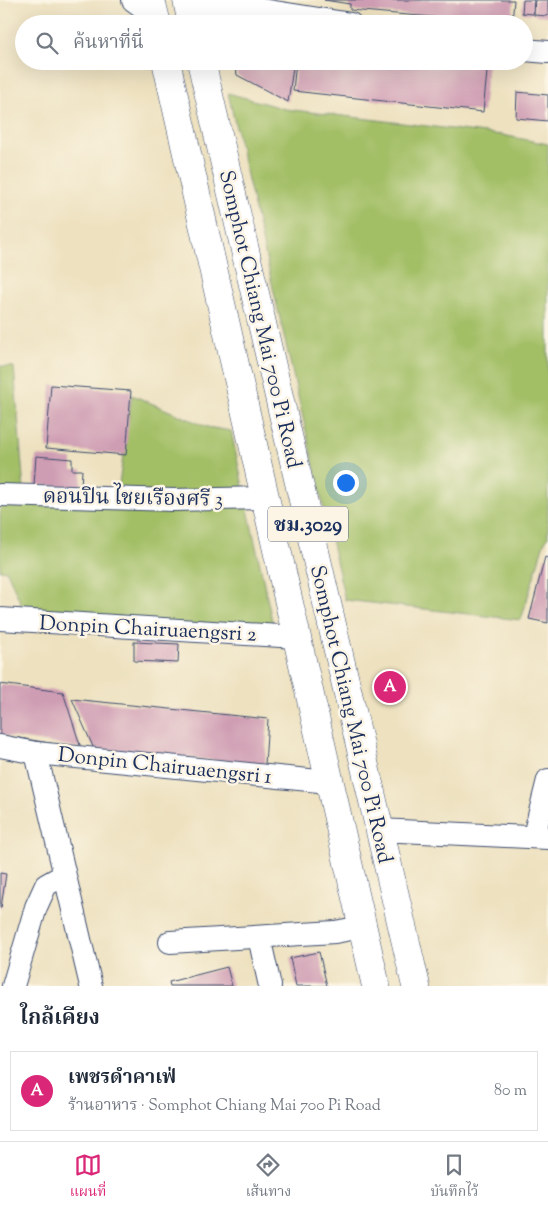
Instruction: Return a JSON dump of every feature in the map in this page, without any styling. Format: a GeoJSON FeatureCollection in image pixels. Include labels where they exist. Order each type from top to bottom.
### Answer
{"type":"FeatureCollection","features":[{"type":"Feature","properties":{"kind":"main road","name":"Somphot Chiang Mai 700 Pi Road"},"geometry":{"type":"LineString","coordinates":[[168,70],[376,986]]}},
{"type":"Feature","properties":{"kind":"main road","name":"Somphot Chiang Mai 700 Pi Road"},"geometry":{"type":"LineString","coordinates":[[203,70],[416,986]]}},
{"type":"Feature","properties":{"kind":"street"},"geometry":{"type":"LineString","coordinates":[[133,0],[155,13]]}},
{"type":"Feature","properties":{"kind":"street"},"geometry":{"type":"LineString","coordinates":[[189,11],[217,3],[294,15]]}},
{"type":"Feature","properties":{"kind":"street"},"geometry":{"type":"LineString","coordinates":[[533,51],[548,52]]}},
{"type":"Feature","properties":{"kind":"street","name":"ดอนปิน ไชยเรืองศรี 3"},"geometry":{"type":"LineString","coordinates":[[0,495],[174,500],[265,498]]}},
{"type":"Feature","properties":{"kind":"street","name":"Donpin Chairuaengsri 2"},"geometry":{"type":"LineString","coordinates":[[0,619],[296,636]]}},
{"type":"Feature","properties":{"kind":"street","name":"Donpin Chairuaengsri 1"},"geometry":{"type":"LineString","coordinates":[[0,746],[36,753],[330,782]]}},
{"type":"Feature","properties":{"kind":"street"},"geometry":{"type":"LineString","coordinates":[[36,753],[91,986]]}},
{"type":"Feature","properties":{"kind":"street"},"geometry":{"type":"LineString","coordinates":[[379,830],[541,837],[548,780]]}},
{"type":"Feature","properties":{"kind":"street"},"geometry":{"type":"LineString","coordinates":[[13,986],[36,906],[46,885],[64,875]]}},
{"type":"Feature","properties":{"kind":"street"},"geometry":{"type":"LineString","coordinates":[[170,942],[335,932],[362,927]]}},
{"type":"Feature","properties":{"kind":"street"},"geometry":{"type":"LineString","coordinates":[[259,937],[270,986]]}},
{"type":"Feature","properties":{"kind":"green space"},"geometry":{"type":"Polygon","coordinates":[[[228,93],[285,109],[502,135],[548,144],[548,537],[544,543],[521,620],[345,600],[228,93]]]}},
{"type":"Feature","properties":{"kind":"green space"},"geometry":{"type":"Polygon","coordinates":[[[0,366],[14,367],[25,503],[116,504],[132,395],[207,427],[231,431],[274,630],[26,616],[7,571],[0,570],[0,366]]]}},
{"type":"Feature","properties":{"kind":"building"},"geometry":{"type":"Polygon","coordinates":[[[324,0],[514,0],[513,15],[408,15],[350,10],[350,4],[324,0]]]}},
{"type":"Feature","properties":{"kind":"building"},"geometry":{"type":"Polygon","coordinates":[[[523,0],[534,0],[533,14],[522,13],[523,0]]]}},
{"type":"Feature","properties":{"kind":"building"},"geometry":{"type":"Polygon","coordinates":[[[535,0],[548,0],[548,16],[534,15],[535,0]]]}},
{"type":"Feature","properties":{"kind":"building"},"geometry":{"type":"Polygon","coordinates":[[[236,70],[293,70],[288,102],[237,75],[236,70]]]}},
{"type":"Feature","properties":{"kind":"building"},"geometry":{"type":"Polygon","coordinates":[[[295,70],[487,70],[483,112],[293,91],[295,70]]]}},
{"type":"Feature","properties":{"kind":"building"},"geometry":{"type":"Polygon","coordinates":[[[517,92],[548,95],[548,121],[516,118],[517,92]]]}},
{"type":"Feature","properties":{"kind":"building"},"geometry":{"type":"Polygon","coordinates":[[[51,385],[131,391],[126,455],[46,448],[51,385]]]}},
{"type":"Feature","properties":{"kind":"building"},"geometry":{"type":"Polygon","coordinates":[[[36,456],[72,459],[72,470],[82,470],[81,488],[34,485],[36,456]]]}},
{"type":"Feature","properties":{"kind":"building"},"geometry":{"type":"Polygon","coordinates":[[[545,557],[548,558],[548,623],[529,619],[545,557]]]}},
{"type":"Feature","properties":{"kind":"building"},"geometry":{"type":"Polygon","coordinates":[[[134,642],[179,644],[178,663],[134,661],[134,642]]]}},
{"type":"Feature","properties":{"kind":"building"},"geometry":{"type":"Polygon","coordinates":[[[0,684],[63,692],[81,748],[0,735],[0,684]]]}},
{"type":"Feature","properties":{"kind":"building"},"geometry":{"type":"Polygon","coordinates":[[[72,699],[268,719],[265,765],[94,749],[72,699]]]}},
{"type":"Feature","properties":{"kind":"building"},"geometry":{"type":"Polygon","coordinates":[[[0,873],[6,874],[1,908],[0,908],[0,873]]]}},
{"type":"Feature","properties":{"kind":"building"},"geometry":{"type":"Polygon","coordinates":[[[319,952],[327,986],[296,986],[290,958],[319,952]]]}},
{"type":"Feature","properties":{"kind":"building"},"geometry":{"type":"Polygon","coordinates":[[[227,967],[232,986],[170,986],[169,982],[227,967]]]}},
{"type":"Feature","properties":{"kind":"place","name":"เพชรดำคาเฟ่"},"geometry":{"type":"Point","coordinates":[390,687]}}]}
